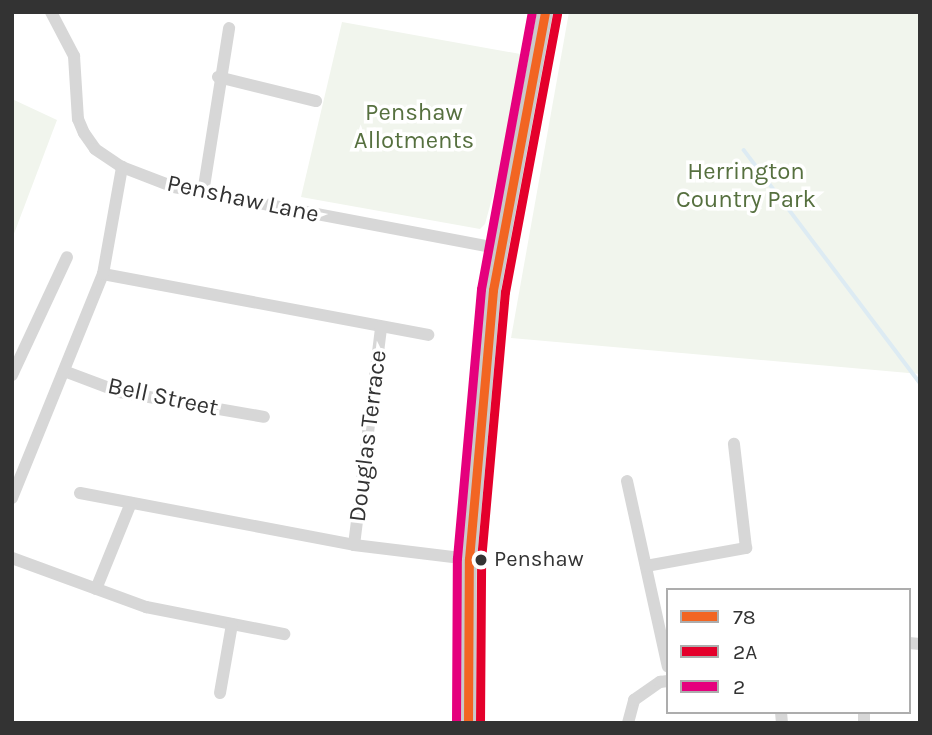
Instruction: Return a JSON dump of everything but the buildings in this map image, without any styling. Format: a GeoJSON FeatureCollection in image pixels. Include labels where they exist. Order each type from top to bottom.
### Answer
{"type":"FeatureCollection","features":[{"type":"Feature","properties":{"kind":"main road"},"geometry":{"type":"LineString","coordinates":[[468,723],[469,559],[500,249],[545,12]]}},
{"type":"Feature","properties":{"kind":"street","name":"Penshaw Lane"},"geometry":{"type":"LineString","coordinates":[[51,12],[74,56],[78,119],[84,133],[95,149],[122,167],[203,193],[500,249]]}},
{"type":"Feature","properties":{"kind":"street"},"geometry":{"type":"LineString","coordinates":[[203,193],[218,77],[229,28]]}},
{"type":"Feature","properties":{"kind":"street"},"geometry":{"type":"LineString","coordinates":[[218,77],[316,101]]}},
{"type":"Feature","properties":{"kind":"street"},"geometry":{"type":"LineString","coordinates":[[12,498],[103,274],[122,167]]}},
{"type":"Feature","properties":{"kind":"street"},"geometry":{"type":"LineString","coordinates":[[12,375],[67,257]]}},
{"type":"Feature","properties":{"kind":"street"},"geometry":{"type":"LineString","coordinates":[[103,274],[428,335]]}},
{"type":"Feature","properties":{"kind":"street","name":"Douglas Terrace"},"geometry":{"type":"LineString","coordinates":[[355,545],[381,327]]}},
{"type":"Feature","properties":{"kind":"street","name":"Bell Street"},"geometry":{"type":"LineString","coordinates":[[66,364],[120,392],[264,417]]}},
{"type":"Feature","properties":{"kind":"street"},"geometry":{"type":"LineString","coordinates":[[646,566],[746,548],[734,444]]}},
{"type":"Feature","properties":{"kind":"street"},"geometry":{"type":"LineString","coordinates":[[627,481],[666,658]]}},
{"type":"Feature","properties":{"kind":"street"},"geometry":{"type":"LineString","coordinates":[[80,493],[355,545],[469,559]]}},
{"type":"Feature","properties":{"kind":"street"},"geometry":{"type":"LineString","coordinates":[[96,589],[131,503]]}},
{"type":"Feature","properties":{"kind":"street"},"geometry":{"type":"LineString","coordinates":[[12,558],[146,607],[284,634]]}},
{"type":"Feature","properties":{"kind":"street"},"geometry":{"type":"LineString","coordinates":[[220,693],[232,624]]}},
{"type":"Feature","properties":{"kind":"street"},"geometry":{"type":"LineString","coordinates":[[628,723],[635,700],[660,681],[666,681]]}},
{"type":"Feature","properties":{"kind":"green space","name":"Herrington Country Park"},"geometry":{"type":"Polygon","coordinates":[[[569,12],[920,12],[920,374],[511,338],[569,12]]]}},
{"type":"Feature","properties":{"kind":"green space","name":"Penshaw Allotments"},"geometry":{"type":"Polygon","coordinates":[[[342,22],[526,55],[502,162],[485,224],[480,229],[301,197],[342,22]]]}},
{"type":"Feature","properties":{"kind":"green space"},"geometry":{"type":"Polygon","coordinates":[[[12,99],[57,120],[12,239],[12,99]]]}},
{"type":"Feature","properties":{"kind":"waterway"},"geometry":{"type":"LineString","coordinates":[[744,150],[920,383]]}},
{"type":"Feature","properties":{"kind":"transit line","name":"2"},"geometry":{"type":"LineString","coordinates":[[456,723],[457,558],[481,289],[532,12]]}},
{"type":"Feature","properties":{"kind":"transit line","name":"78"},"geometry":{"type":"LineString","coordinates":[[468,723],[469,559],[493,290],[545,12]]}},
{"type":"Feature","properties":{"kind":"transit line","name":"2A"},"geometry":{"type":"LineString","coordinates":[[480,723],[481,560],[505,292],[557,14]]}},
{"type":"Feature","properties":{"kind":"place","name":"Penshaw"},"geometry":{"type":"Point","coordinates":[481,560]}}]}
